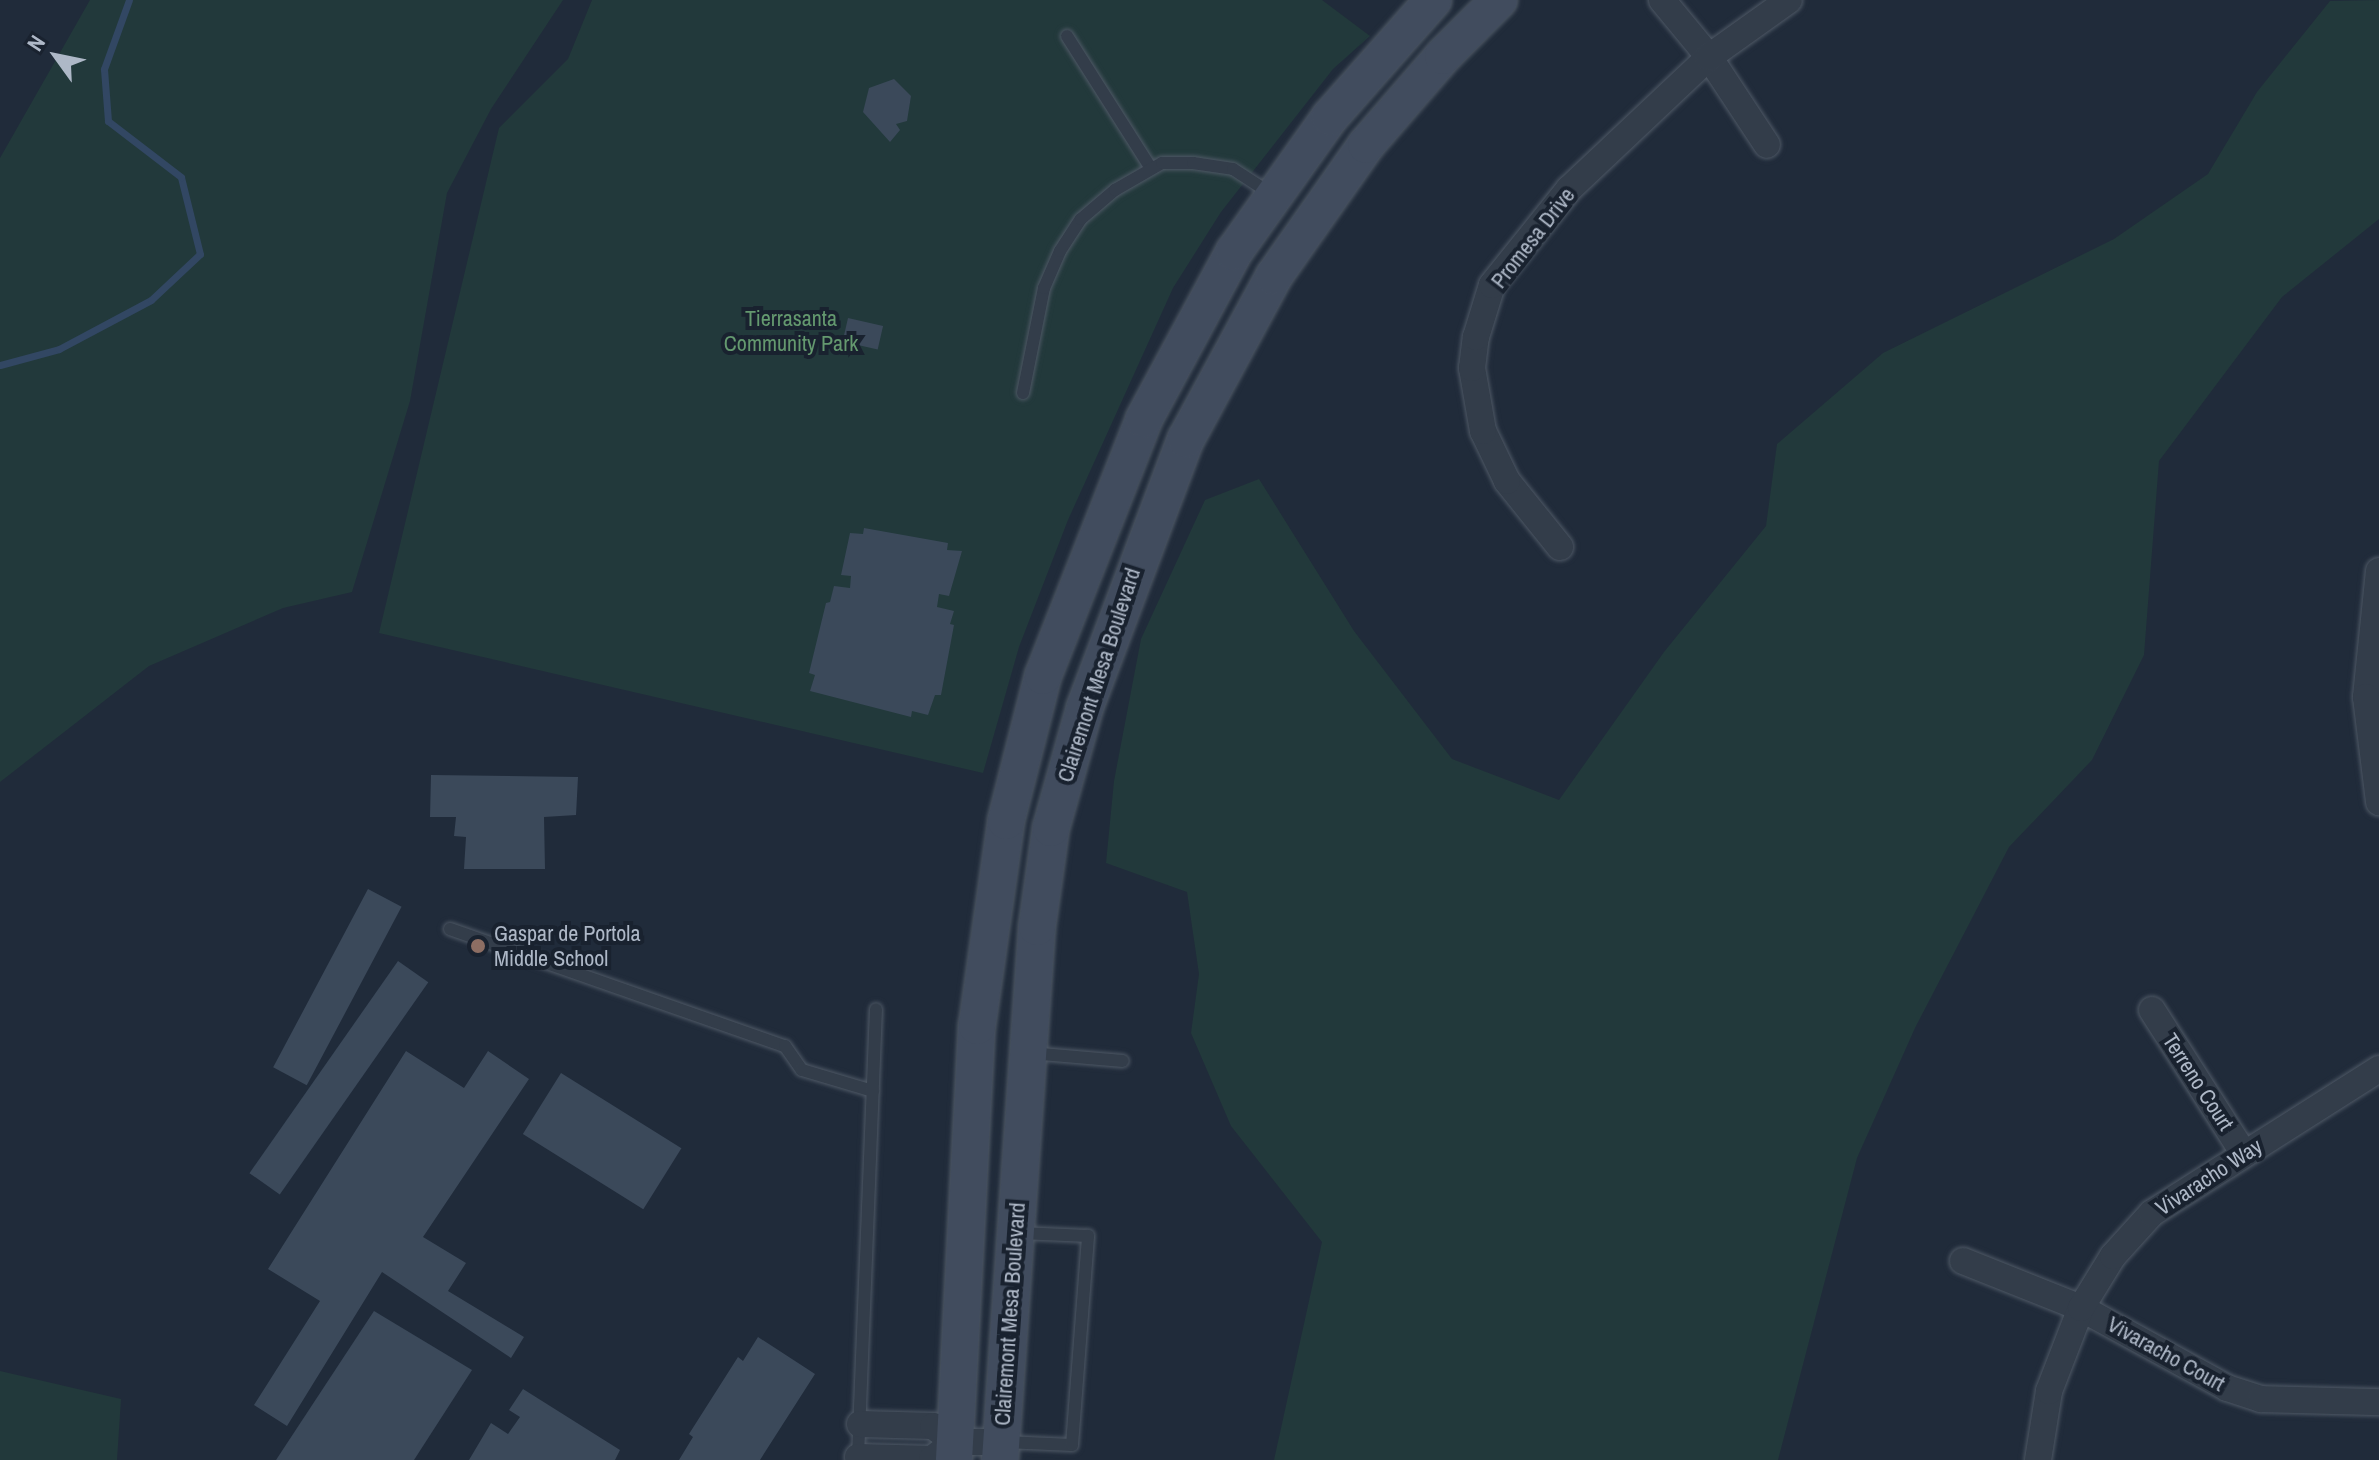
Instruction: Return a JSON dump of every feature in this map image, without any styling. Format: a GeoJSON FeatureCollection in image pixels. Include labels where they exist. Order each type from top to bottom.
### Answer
{"type":"FeatureCollection","features":[{"type":"Feature","properties":{"kind":"main road"},"geometry":{"type":"LineString","coordinates":[[954,1451],[977,1026],[1017,778],[1043,676],[1144,419],[1234,252],[1330,117],[1433,0]]}},
{"type":"Feature","properties":{"kind":"main road","name":"Clairemont Mesa Boulevard"},"geometry":{"type":"LineString","coordinates":[[1001,1451],[1027,1052],[1051,828],[1085,707],[1186,439],[1274,276],[1366,145],[1443,56],[1499,0]]}},
{"type":"Feature","properties":{"kind":"main road"},"geometry":{"type":"LineString","coordinates":[[1273,195],[1281,205],[1285,238],[1274,276]]}},
{"type":"Feature","properties":{"kind":"street"},"geometry":{"type":"LineString","coordinates":[[1662,0],[1709,57],[1767,145]]}},
{"type":"Feature","properties":{"kind":"street","name":"Promesa Drive"},"geometry":{"type":"LineString","coordinates":[[1560,547],[1507,481],[1483,431],[1472,368],[1476,337],[1492,285],[1569,189],[1709,57],[1789,0]]}},
{"type":"Feature","properties":{"kind":"street"},"geometry":{"type":"LineString","coordinates":[[2379,571],[2366,697],[2379,802]]}},
{"type":"Feature","properties":{"kind":"street","name":"Terreno Court"},"geometry":{"type":"LineString","coordinates":[[2152,1010],[2244,1154]]}},
{"type":"Feature","properties":{"kind":"street","name":"Vivaracho Way"},"geometry":{"type":"LineString","coordinates":[[2038,1460],[2049,1391],[2081,1308],[2113,1256],[2152,1213],[2379,1069]]}},
{"type":"Feature","properties":{"kind":"street","name":"Vivaracho Court"},"geometry":{"type":"LineString","coordinates":[[1963,1261],[2081,1308],[2249,1396],[2379,1402]]}},
{"type":"Feature","properties":{"kind":"street"},"geometry":{"type":"LineString","coordinates":[[860,1424],[933,1426],[954,1451]]}},
{"type":"Feature","properties":{"kind":"street"},"geometry":{"type":"LineString","coordinates":[[858,1458],[932,1459],[954,1451],[1001,1451]]}},
{"type":"Feature","properties":{"kind":"lane"},"geometry":{"type":"LineString","coordinates":[[1067,36],[1150,167]]}},
{"type":"Feature","properties":{"kind":"lane"},"geometry":{"type":"LineString","coordinates":[[1023,393],[1044,288],[1060,251],[1081,219],[1150,167],[1193,163],[1233,169],[1273,195]]}},
{"type":"Feature","properties":{"kind":"lane"},"geometry":{"type":"LineString","coordinates":[[450,929],[785,1046],[802,1070],[873,1091]]}},
{"type":"Feature","properties":{"kind":"lane"},"geometry":{"type":"LineString","coordinates":[[858,1458],[876,1009]]}},
{"type":"Feature","properties":{"kind":"lane"},"geometry":{"type":"LineString","coordinates":[[1027,1052],[1123,1061]]}},
{"type":"Feature","properties":{"kind":"lane"},"geometry":{"type":"LineString","coordinates":[[1001,1451],[1072,1445],[1088,1236],[1015,1233]]}},
{"type":"Feature","properties":{"kind":"green space"},"geometry":{"type":"Polygon","coordinates":[[[90,0],[563,0],[491,109],[447,193],[410,401],[352,592],[283,608],[149,666],[0,782],[0,158],[90,0]]]}},
{"type":"Feature","properties":{"kind":"green space","name":"Tierrasanta Community Park"},"geometry":{"type":"Polygon","coordinates":[[[592,0],[1322,0],[1370,36],[1333,69],[1221,212],[1173,288],[1068,520],[1019,647],[983,773],[379,633],[499,128],[568,59],[592,0]]]}},
{"type":"Feature","properties":{"kind":"green space"},"geometry":{"type":"Polygon","coordinates":[[[2379,0],[2379,219],[2282,297],[2159,461],[2144,655],[2092,760],[2009,847],[1915,1028],[1857,1158],[1778,1460],[1274,1460],[1322,1242],[1231,1126],[1191,1033],[1199,974],[1187,892],[1106,863],[1114,781],[1141,639],[1205,500],[1259,479],[1354,631],[1452,759],[1559,800],[1664,652],[1766,526],[1777,444],[1883,353],[2114,239],[2208,174],[2257,92],[2330,1],[2379,0]]]}},
{"type":"Feature","properties":{"kind":"green space"},"geometry":{"type":"Polygon","coordinates":[[[0,1371],[121,1399],[117,1460],[0,1460],[0,1371]]]}},
{"type":"Feature","properties":{"kind":"building"},"geometry":{"type":"Polygon","coordinates":[[[894,79],[911,96],[907,121],[896,124],[900,130],[890,142],[863,112],[869,88],[894,79]]]}},
{"type":"Feature","properties":{"kind":"building"},"geometry":{"type":"Polygon","coordinates":[[[848,318],[883,326],[878,349],[843,341],[848,318]]]}},
{"type":"Feature","properties":{"kind":"building"},"geometry":{"type":"Polygon","coordinates":[[[864,528],[948,543],[947,550],[962,551],[949,596],[939,594],[937,607],[954,611],[950,624],[954,625],[941,695],[935,695],[928,715],[912,711],[911,717],[810,691],[815,675],[809,673],[826,603],[830,602],[834,586],[850,588],[851,576],[841,575],[850,533],[863,534],[864,528]]]}},
{"type":"Feature","properties":{"kind":"building"},"geometry":{"type":"Polygon","coordinates":[[[431,775],[578,777],[576,815],[544,817],[545,869],[464,869],[466,837],[454,836],[456,817],[430,817],[431,775]]]}},
{"type":"Feature","properties":{"kind":"building"},"geometry":{"type":"Polygon","coordinates":[[[368,889],[402,907],[307,1085],[273,1067],[368,889]]]}},
{"type":"Feature","properties":{"kind":"building"},"geometry":{"type":"Polygon","coordinates":[[[398,961],[428,982],[280,1194],[249,1173],[398,961]]]}},
{"type":"Feature","properties":{"kind":"building"},"geometry":{"type":"Polygon","coordinates":[[[406,1051],[464,1088],[488,1051],[529,1079],[423,1237],[466,1263],[448,1291],[524,1337],[511,1358],[382,1272],[287,1426],[254,1405],[320,1301],[268,1269],[406,1051]]]}},
{"type":"Feature","properties":{"kind":"building"},"geometry":{"type":"Polygon","coordinates":[[[561,1073],[681,1148],[643,1209],[523,1134],[561,1073]]]}},
{"type":"Feature","properties":{"kind":"building"},"geometry":{"type":"Polygon","coordinates":[[[374,1311],[472,1370],[414,1460],[276,1460],[374,1311]]]}},
{"type":"Feature","properties":{"kind":"building"},"geometry":{"type":"Polygon","coordinates":[[[758,1337],[815,1374],[760,1460],[679,1460],[693,1437],[689,1434],[738,1357],[743,1361],[758,1337]]]}},
{"type":"Feature","properties":{"kind":"building"},"geometry":{"type":"Polygon","coordinates":[[[523,1389],[620,1450],[615,1460],[469,1460],[491,1423],[508,1434],[520,1417],[509,1410],[523,1389]]]}},
{"type":"Feature","properties":{"kind":"waterway"},"geometry":{"type":"LineString","coordinates":[[0,365],[59,349],[151,300],[200,254],[181,177],[108,121],[104,69],[129,0]]}},
{"type":"Feature","properties":{"kind":"place","name":"Gaspar de Portola Middle School"},"geometry":{"type":"Point","coordinates":[478,946]}}]}
